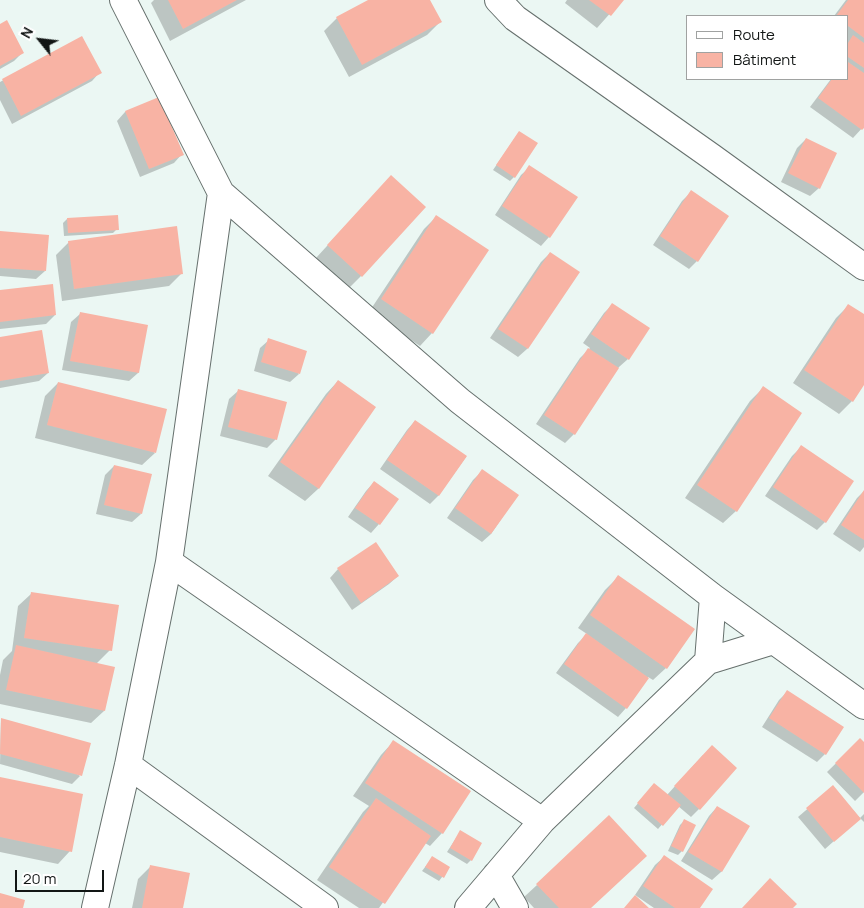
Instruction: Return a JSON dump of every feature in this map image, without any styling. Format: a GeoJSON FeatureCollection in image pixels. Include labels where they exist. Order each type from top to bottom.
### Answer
{"type":"FeatureCollection","features":[{"type":"Feature","properties":{"kind":"street"},"geometry":{"type":"LineString","coordinates":[[123,0],[221,193],[460,401],[712,597],[864,706]]}},
{"type":"Feature","properties":{"kind":"street"},"geometry":{"type":"LineString","coordinates":[[498,0],[515,18],[864,267]]}},
{"type":"Feature","properties":{"kind":"street"},"geometry":{"type":"LineString","coordinates":[[95,908],[128,765],[169,562],[221,193]]}},
{"type":"Feature","properties":{"kind":"street"},"geometry":{"type":"LineString","coordinates":[[169,562],[542,821]]}},
{"type":"Feature","properties":{"kind":"street"},"geometry":{"type":"LineString","coordinates":[[708,661],[712,597]]}},
{"type":"Feature","properties":{"kind":"street"},"geometry":{"type":"LineString","coordinates":[[468,908],[542,821],[708,661],[773,641]]}},
{"type":"Feature","properties":{"kind":"street"},"geometry":{"type":"LineString","coordinates":[[128,765],[325,908]]}},
{"type":"Feature","properties":{"kind":"street"},"geometry":{"type":"LineString","coordinates":[[496,875],[515,908]]}},
{"type":"Feature","properties":{"kind":"building"},"geometry":{"type":"Polygon","coordinates":[[[168,0],[237,0],[183,29],[168,0]]]}},
{"type":"Feature","properties":{"kind":"building"},"geometry":{"type":"Polygon","coordinates":[[[368,0],[430,0],[442,22],[362,65],[336,17],[368,0]]]}},
{"type":"Feature","properties":{"kind":"building"},"geometry":{"type":"Polygon","coordinates":[[[589,0],[624,0],[611,16],[589,0]]]}},
{"type":"Feature","properties":{"kind":"building"},"geometry":{"type":"Polygon","coordinates":[[[848,0],[864,0],[864,38],[849,27],[849,15],[837,15],[848,0]]]}},
{"type":"Feature","properties":{"kind":"building"},"geometry":{"type":"Polygon","coordinates":[[[7,20],[24,53],[0,66],[0,24],[7,20]]]}},
{"type":"Feature","properties":{"kind":"building"},"geometry":{"type":"Polygon","coordinates":[[[853,35],[864,43],[864,68],[849,58],[849,41],[853,35]]]}},
{"type":"Feature","properties":{"kind":"building"},"geometry":{"type":"Polygon","coordinates":[[[82,36],[102,73],[21,116],[2,79],[82,36]]]}},
{"type":"Feature","properties":{"kind":"building"},"geometry":{"type":"Polygon","coordinates":[[[849,63],[864,73],[864,128],[862,130],[818,98],[831,80],[849,80],[849,63]]]}},
{"type":"Feature","properties":{"kind":"building"},"geometry":{"type":"Polygon","coordinates":[[[159,97],[184,155],[149,169],[125,111],[159,97]]]}},
{"type":"Feature","properties":{"kind":"building"},"geometry":{"type":"Polygon","coordinates":[[[519,131],[538,143],[515,178],[496,165],[519,131]]]}},
{"type":"Feature","properties":{"kind":"building"},"geometry":{"type":"Polygon","coordinates":[[[806,138],[837,153],[820,189],[788,173],[806,138]]]}},
{"type":"Feature","properties":{"kind":"building"},"geometry":{"type":"Polygon","coordinates":[[[529,165],[578,197],[550,238],[502,206],[529,165]]]}},
{"type":"Feature","properties":{"kind":"building"},"geometry":{"type":"Polygon","coordinates":[[[391,175],[426,207],[362,277],[327,245],[391,175]]]}},
{"type":"Feature","properties":{"kind":"building"},"geometry":{"type":"Polygon","coordinates":[[[691,190],[729,216],[698,262],[660,236],[691,190]]]}},
{"type":"Feature","properties":{"kind":"building"},"geometry":{"type":"Polygon","coordinates":[[[118,215],[119,230],[68,233],[67,218],[118,215]]]}},
{"type":"Feature","properties":{"kind":"building"},"geometry":{"type":"Polygon","coordinates":[[[436,215],[489,250],[433,334],[381,299],[436,215]]]}},
{"type":"Feature","properties":{"kind":"building"},"geometry":{"type":"Polygon","coordinates":[[[177,226],[183,274],[74,289],[68,241],[177,226]]]}},
{"type":"Feature","properties":{"kind":"building"},"geometry":{"type":"Polygon","coordinates":[[[0,231],[49,235],[46,271],[0,268],[0,231]]]}},
{"type":"Feature","properties":{"kind":"building"},"geometry":{"type":"Polygon","coordinates":[[[550,252],[580,272],[528,349],[498,329],[550,252]]]}},
{"type":"Feature","properties":{"kind":"building"},"geometry":{"type":"Polygon","coordinates":[[[53,284],[56,315],[0,322],[0,290],[53,284]]]}},
{"type":"Feature","properties":{"kind":"building"},"geometry":{"type":"Polygon","coordinates":[[[612,303],[650,328],[629,360],[591,334],[612,303]]]}},
{"type":"Feature","properties":{"kind":"building"},"geometry":{"type":"Polygon","coordinates":[[[848,304],[864,314],[864,385],[853,402],[804,370],[848,304]]]}},
{"type":"Feature","properties":{"kind":"building"},"geometry":{"type":"Polygon","coordinates":[[[80,312],[148,325],[139,373],[70,361],[80,312]]]}},
{"type":"Feature","properties":{"kind":"building"},"geometry":{"type":"Polygon","coordinates":[[[42,330],[49,373],[0,381],[0,337],[42,330]]]}},
{"type":"Feature","properties":{"kind":"building"},"geometry":{"type":"Polygon","coordinates":[[[268,338],[307,351],[300,374],[261,362],[268,338]]]}},
{"type":"Feature","properties":{"kind":"building"},"geometry":{"type":"Polygon","coordinates":[[[588,348],[619,368],[575,435],[544,415],[588,348]]]}},
{"type":"Feature","properties":{"kind":"building"},"geometry":{"type":"Polygon","coordinates":[[[338,380],[376,407],[319,489],[280,462],[338,380]]]}},
{"type":"Feature","properties":{"kind":"building"},"geometry":{"type":"Polygon","coordinates":[[[58,382],[167,409],[156,453],[47,425],[58,382]]]}},
{"type":"Feature","properties":{"kind":"building"},"geometry":{"type":"Polygon","coordinates":[[[763,386],[802,413],[737,512],[697,485],[763,386]]]}},
{"type":"Feature","properties":{"kind":"building"},"geometry":{"type":"Polygon","coordinates":[[[238,389],[287,402],[277,440],[228,427],[238,389]]]}},
{"type":"Feature","properties":{"kind":"building"},"geometry":{"type":"Polygon","coordinates":[[[415,420],[467,456],[439,496],[387,460],[415,420]]]}},
{"type":"Feature","properties":{"kind":"building"},"geometry":{"type":"Polygon","coordinates":[[[801,445],[854,481],[826,523],[773,487],[801,445]]]}},
{"type":"Feature","properties":{"kind":"building"},"geometry":{"type":"Polygon","coordinates":[[[114,465],[152,474],[142,514],[104,505],[114,465]]]}},
{"type":"Feature","properties":{"kind":"building"},"geometry":{"type":"Polygon","coordinates":[[[482,469],[519,495],[491,534],[455,508],[482,469]]]}},
{"type":"Feature","properties":{"kind":"building"},"geometry":{"type":"Polygon","coordinates":[[[374,481],[399,499],[380,525],[355,508],[374,481]]]}},
{"type":"Feature","properties":{"kind":"building"},"geometry":{"type":"Polygon","coordinates":[[[864,490],[864,540],[841,525],[864,490]]]}},
{"type":"Feature","properties":{"kind":"building"},"geometry":{"type":"Polygon","coordinates":[[[376,542],[399,576],[361,603],[337,568],[376,542]]]}},
{"type":"Feature","properties":{"kind":"building"},"geometry":{"type":"Polygon","coordinates":[[[618,575],[695,629],[667,669],[590,615],[618,575]]]}},
{"type":"Feature","properties":{"kind":"building"},"geometry":{"type":"Polygon","coordinates":[[[31,592],[119,605],[112,651],[24,638],[31,592]]]}},
{"type":"Feature","properties":{"kind":"building"},"geometry":{"type":"Polygon","coordinates":[[[586,633],[649,678],[627,709],[564,664],[586,633]]]}},
{"type":"Feature","properties":{"kind":"building"},"geometry":{"type":"Polygon","coordinates":[[[16,645],[115,667],[105,711],[6,690],[16,645]]]}},
{"type":"Feature","properties":{"kind":"building"},"geometry":{"type":"Polygon","coordinates":[[[787,690],[844,727],[826,755],[769,718],[787,690]]]}},
{"type":"Feature","properties":{"kind":"building"},"geometry":{"type":"Polygon","coordinates":[[[1,718],[91,743],[82,776],[0,754],[1,718]]]}},
{"type":"Feature","properties":{"kind":"building"},"geometry":{"type":"Polygon","coordinates":[[[860,738],[864,742],[864,793],[835,763],[860,738]]]}},
{"type":"Feature","properties":{"kind":"building"},"geometry":{"type":"Polygon","coordinates":[[[393,740],[471,791],[443,834],[365,783],[393,740]]]}},
{"type":"Feature","properties":{"kind":"building"},"geometry":{"type":"Polygon","coordinates":[[[712,745],[737,768],[700,810],[674,786],[712,745]]]}},
{"type":"Feature","properties":{"kind":"building"},"geometry":{"type":"Polygon","coordinates":[[[0,777],[83,794],[72,852],[0,837],[0,777]]]}},
{"type":"Feature","properties":{"kind":"building"},"geometry":{"type":"Polygon","coordinates":[[[654,783],[681,805],[663,826],[637,803],[654,783]]]}},
{"type":"Feature","properties":{"kind":"building"},"geometry":{"type":"Polygon","coordinates":[[[833,785],[861,819],[834,842],[806,808],[833,785]]]}},
{"type":"Feature","properties":{"kind":"building"},"geometry":{"type":"Polygon","coordinates":[[[376,798],[431,836],[385,904],[329,867],[376,798]]]}},
{"type":"Feature","properties":{"kind":"building"},"geometry":{"type":"Polygon","coordinates":[[[717,806],[750,826],[722,872],[688,852],[717,806]]]}},
{"type":"Feature","properties":{"kind":"building"},"geometry":{"type":"Polygon","coordinates":[[[609,815],[647,856],[591,908],[559,908],[536,884],[609,815]]]}},
{"type":"Feature","properties":{"kind":"building"},"geometry":{"type":"Polygon","coordinates":[[[684,819],[696,825],[683,852],[671,846],[684,819]]]}},
{"type":"Feature","properties":{"kind":"building"},"geometry":{"type":"Polygon","coordinates":[[[460,830],[482,843],[472,861],[450,848],[460,830]]]}},
{"type":"Feature","properties":{"kind":"building"},"geometry":{"type":"Polygon","coordinates":[[[664,855],[713,889],[700,908],[675,908],[643,886],[664,855]]]}},
{"type":"Feature","properties":{"kind":"building"},"geometry":{"type":"Polygon","coordinates":[[[432,856],[450,867],[444,878],[425,867],[432,856]]]}},
{"type":"Feature","properties":{"kind":"building"},"geometry":{"type":"Polygon","coordinates":[[[150,865],[190,873],[183,908],[142,908],[150,865]]]}},
{"type":"Feature","properties":{"kind":"building"},"geometry":{"type":"Polygon","coordinates":[[[770,878],[797,904],[793,908],[742,908],[770,878]]]}},
{"type":"Feature","properties":{"kind":"building"},"geometry":{"type":"Polygon","coordinates":[[[0,893],[25,900],[23,908],[0,908],[0,893]]]}},
{"type":"Feature","properties":{"kind":"building"},"geometry":{"type":"Polygon","coordinates":[[[635,895],[649,908],[624,908],[635,895]]]}}]}
